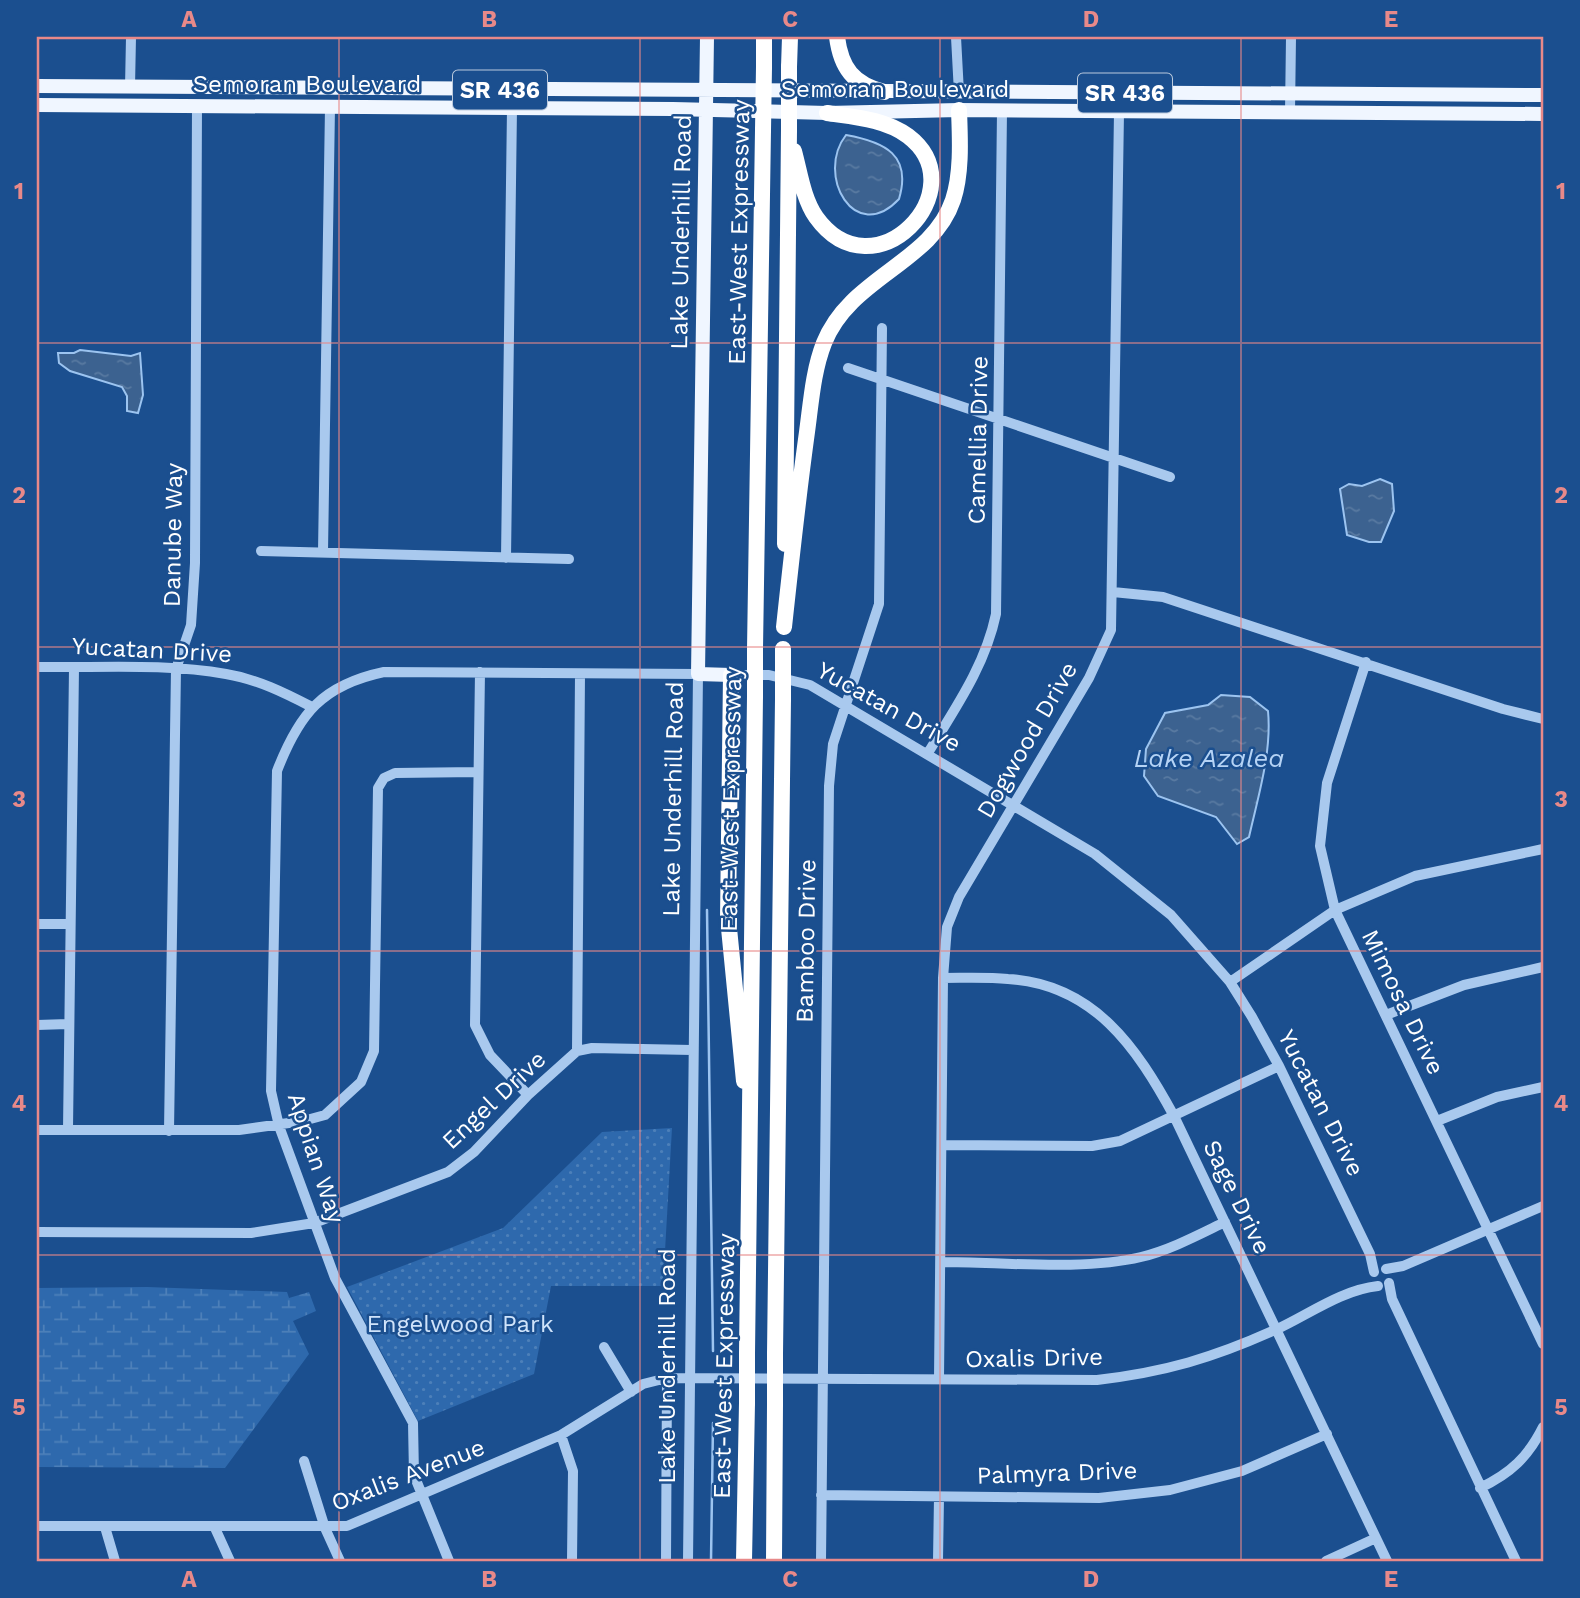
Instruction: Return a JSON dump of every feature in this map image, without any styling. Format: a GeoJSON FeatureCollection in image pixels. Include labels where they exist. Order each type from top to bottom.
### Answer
{"type":"FeatureCollection","features":[{"type":"Feature","properties":{"kind":"highway","name":"East-West Expressway"},"geometry":{"type":"LineString","coordinates":[[744,1561],[764,37]]}},
{"type":"Feature","properties":{"kind":"highway","name":"East-West Expressway"},"geometry":{"type":"LineString","coordinates":[[774,1561],[790,37]]}},
{"type":"Feature","properties":{"kind":"highway"},"geometry":{"type":"LineString","coordinates":[[837,37],[843,64],[850,76],[867,88],[884,92]]}},
{"type":"Feature","properties":{"kind":"highway"},"geometry":{"type":"LineString","coordinates":[[784,627],[816,371],[824,343],[836,320],[854,297],[917,249],[940,227],[956,190],[959,110]]}},
{"type":"Feature","properties":{"kind":"highway"},"geometry":{"type":"LineString","coordinates":[[789,130],[806,197],[826,229],[841,240],[858,244],[878,245],[897,239],[922,214],[929,197],[928,164],[920,148],[909,136],[891,126],[827,113]]}},
{"type":"Feature","properties":{"kind":"highway"},"geometry":{"type":"LineString","coordinates":[[731,675],[728,918],[740,1059],[750,1114]]}},
{"type":"Feature","properties":{"kind":"main road","name":"Lake Underhill Road"},"geometry":{"type":"LineString","coordinates":[[698,674],[707,37]]}},
{"type":"Feature","properties":{"kind":"main road","name":"Semoran Boulevard"},"geometry":{"type":"LineString","coordinates":[[37,86],[1543,95]]}},
{"type":"Feature","properties":{"kind":"main road"},"geometry":{"type":"LineString","coordinates":[[172,106],[188,101],[200,88]]}},
{"type":"Feature","properties":{"kind":"main road"},"geometry":{"type":"LineString","coordinates":[[197,106],[212,92],[226,88]]}},
{"type":"Feature","properties":{"kind":"main road"},"geometry":{"type":"LineString","coordinates":[[958,93],[959,110]]}},
{"type":"Feature","properties":{"kind":"main road","name":"Semoran Boulevard"},"geometry":{"type":"LineString","coordinates":[[37,104],[827,113],[959,110],[1543,114]]}},
{"type":"Feature","properties":{"kind":"main road","name":"Yucatan Drive"},"geometry":{"type":"LineString","coordinates":[[698,674],[731,675]]}},
{"type":"Feature","properties":{"kind":"street"},"geometry":{"type":"LineString","coordinates":[[130,87],[131,37]]}},
{"type":"Feature","properties":{"kind":"street"},"geometry":{"type":"LineString","coordinates":[[956,37],[958,93]]}},
{"type":"Feature","properties":{"kind":"street"},"geometry":{"type":"LineString","coordinates":[[1290,112],[1291,37]]}},
{"type":"Feature","properties":{"kind":"street","name":"Danube Way"},"geometry":{"type":"LineString","coordinates":[[169,1131],[176,669],[191,625],[194,587],[197,106]]}},
{"type":"Feature","properties":{"kind":"street"},"geometry":{"type":"LineString","coordinates":[[323,552],[330,107]]}},
{"type":"Feature","properties":{"kind":"street"},"geometry":{"type":"LineString","coordinates":[[506,558],[512,108]]}},
{"type":"Feature","properties":{"kind":"street","name":"Camellia Drive"},"geometry":{"type":"LineString","coordinates":[[928,753],[977,673],[990,641],[996,614],[1002,111]]}},
{"type":"Feature","properties":{"kind":"street","name":"Dogwood Drive"},"geometry":{"type":"LineString","coordinates":[[940,1380],[943,978],[947,927],[959,897],[1089,678],[1111,630],[1119,112]]}},
{"type":"Feature","properties":{"kind":"street","name":"Bamboo Drive"},"geometry":{"type":"LineString","coordinates":[[821,1561],[829,786],[833,744],[879,604],[882,328]]}},
{"type":"Feature","properties":{"kind":"street"},"geometry":{"type":"LineString","coordinates":[[848,368],[1170,477]]}},
{"type":"Feature","properties":{"kind":"street"},"geometry":{"type":"LineString","coordinates":[[261,551],[569,559]]}},
{"type":"Feature","properties":{"kind":"street"},"geometry":{"type":"LineString","coordinates":[[1113,592],[1163,597],[1503,709],[1543,719]]}},
{"type":"Feature","properties":{"kind":"street","name":"Mimosa Drive"},"geometry":{"type":"LineString","coordinates":[[1366,662],[1327,783],[1320,846],[1335,910],[1543,1344]]}},
{"type":"Feature","properties":{"kind":"street","name":"Yucatan Drive"},"geometry":{"type":"LineString","coordinates":[[37,667],[176,669],[248,679],[312,707],[341,686],[374,674],[410,671],[698,674]]}},
{"type":"Feature","properties":{"kind":"street"},"geometry":{"type":"LineString","coordinates":[[68,1129],[74,668]]}},
{"type":"Feature","properties":{"kind":"street"},"geometry":{"type":"LineString","coordinates":[[480,672],[475,1025],[490,1055],[528,1096]]}},
{"type":"Feature","properties":{"kind":"street"},"geometry":{"type":"LineString","coordinates":[[577,1051],[580,674]]}},
{"type":"Feature","properties":{"kind":"street","name":"Lake Underhill Road"},"geometry":{"type":"LineString","coordinates":[[688,1561],[698,674]]}},
{"type":"Feature","properties":{"kind":"street","name":"Yucatan Drive"},"geometry":{"type":"LineString","coordinates":[[731,675],[789,678],[810,685],[1015,804],[1095,854],[1171,915],[1230,982],[1279,1066],[1516,1561]]}},
{"type":"Feature","properties":{"kind":"street","name":"Appian Way"},"geometry":{"type":"LineString","coordinates":[[312,707],[292,733],[278,771],[275,793],[271,1091],[279,1126],[335,1278],[413,1423],[414,1475],[449,1561]]}},
{"type":"Feature","properties":{"kind":"street"},"geometry":{"type":"LineString","coordinates":[[37,1130],[239,1130],[279,1126],[325,1115],[361,1082],[374,1051],[378,788],[384,778],[395,773],[478,772]]}},
{"type":"Feature","properties":{"kind":"street"},"geometry":{"type":"LineString","coordinates":[[1230,982],[1335,910],[1415,876],[1543,849]]}},
{"type":"Feature","properties":{"kind":"street"},"geometry":{"type":"LineString","coordinates":[[37,924],[70,925]]}},
{"type":"Feature","properties":{"kind":"street"},"geometry":{"type":"LineString","coordinates":[[1386,1015],[1464,985],[1543,967]]}},
{"type":"Feature","properties":{"kind":"street","name":"Sage Drive"},"geometry":{"type":"LineString","coordinates":[[943,978],[1010,979],[1046,985],[1088,1003],[1118,1030],[1146,1065],[1174,1116],[1387,1561]]}},
{"type":"Feature","properties":{"kind":"street"},"geometry":{"type":"LineString","coordinates":[[37,1025],[68,1024]]}},
{"type":"Feature","properties":{"kind":"street","name":"Engel Drive"},"geometry":{"type":"LineString","coordinates":[[37,1232],[251,1233],[314,1223],[448,1172],[474,1152],[528,1096],[577,1051],[592,1048],[692,1050]]}},
{"type":"Feature","properties":{"kind":"street"},"geometry":{"type":"LineString","coordinates":[[943,1145],[1092,1146],[1120,1140],[1279,1066]]}},
{"type":"Feature","properties":{"kind":"street"},"geometry":{"type":"LineString","coordinates":[[1437,1121],[1497,1097],[1543,1087]]}},
{"type":"Feature","properties":{"kind":"street"},"geometry":{"type":"LineString","coordinates":[[1382,1277],[1543,1206]]}},
{"type":"Feature","properties":{"kind":"street"},"geometry":{"type":"LineString","coordinates":[[942,1262],[1077,1262],[1140,1257],[1170,1248],[1225,1222]]}},
{"type":"Feature","properties":{"kind":"street","name":"Oxalis Drive"},"geometry":{"type":"LineString","coordinates":[[691,1378],[1097,1380],[1150,1374],[1202,1361],[1276,1329],[1382,1277]]}},
{"type":"Feature","properties":{"kind":"street"},"geometry":{"type":"LineString","coordinates":[[604,1347],[631,1392]]}},
{"type":"Feature","properties":{"kind":"street","name":"Lake Underhill Road"},"geometry":{"type":"LineString","coordinates":[[666,1561],[667,1378]]}},
{"type":"Feature","properties":{"kind":"street","name":"Oxalis Avenue"},"geometry":{"type":"LineString","coordinates":[[37,1526],[347,1526],[561,1434],[652,1380],[691,1378]]}},
{"type":"Feature","properties":{"kind":"street"},"geometry":{"type":"LineString","coordinates":[[1480,1488],[1508,1474],[1531,1450],[1543,1427]]}},
{"type":"Feature","properties":{"kind":"street"},"geometry":{"type":"LineString","coordinates":[[561,1434],[573,1471],[572,1561]]}},
{"type":"Feature","properties":{"kind":"street","name":"Palmyra Drive"},"geometry":{"type":"LineString","coordinates":[[821,1495],[1099,1498],[1170,1490],[1242,1471],[1326,1434]]}},
{"type":"Feature","properties":{"kind":"street"},"geometry":{"type":"LineString","coordinates":[[304,1461],[325,1528],[340,1561]]}},
{"type":"Feature","properties":{"kind":"street"},"geometry":{"type":"LineString","coordinates":[[938,1561],[939,1497]]}},
{"type":"Feature","properties":{"kind":"street"},"geometry":{"type":"LineString","coordinates":[[105,1527],[114,1561]]}},
{"type":"Feature","properties":{"kind":"street"},"geometry":{"type":"LineString","coordinates":[[215,1528],[230,1561]]}},
{"type":"Feature","properties":{"kind":"street"},"geometry":{"type":"LineString","coordinates":[[1326,1561],[1376,1538]]}},
{"type":"Feature","properties":{"kind":"green space","name":"Engelwood Park"},"geometry":{"type":"Polygon","coordinates":[[[672,1128],[663,1286],[551,1286],[534,1374],[418,1421],[347,1287],[503,1228],[602,1132],[672,1128]]]}},
{"type":"Feature","properties":{"kind":"green space"},"geometry":{"type":"Polygon","coordinates":[[[147,1287],[287,1292],[289,1298],[309,1292],[316,1311],[293,1321],[309,1354],[225,1468],[37,1467],[37,1288],[147,1287]]]}},
{"type":"Feature","properties":{"kind":"water"},"geometry":{"type":"Polygon","coordinates":[[[846,135],[883,147],[898,161],[902,171],[899,199],[883,211],[868,214],[855,210],[844,200],[835,168],[838,151],[846,135]]]}},
{"type":"Feature","properties":{"kind":"water"},"geometry":{"type":"Polygon","coordinates":[[[80,350],[131,356],[140,353],[143,395],[138,413],[127,411],[127,396],[122,387],[70,371],[59,363],[58,353],[74,353],[80,350]]]}},
{"type":"Feature","properties":{"kind":"water"},"geometry":{"type":"Polygon","coordinates":[[[1380,479],[1392,484],[1394,511],[1381,542],[1369,542],[1347,535],[1340,489],[1349,484],[1362,486],[1380,479]]]}},
{"type":"Feature","properties":{"kind":"water","name":"Lake Azalea"},"geometry":{"type":"Polygon","coordinates":[[[1221,695],[1250,697],[1268,711],[1268,742],[1260,790],[1249,837],[1237,844],[1216,817],[1158,796],[1144,776],[1146,749],[1165,713],[1208,705],[1221,695]]]}},
{"type":"Feature","properties":{"kind":"waterway"},"geometry":{"type":"LineString","coordinates":[[707,910],[713,1351]]}},
{"type":"Feature","properties":{"kind":"waterway"},"geometry":{"type":"LineString","coordinates":[[711,1561],[713,1423]]}}]}
